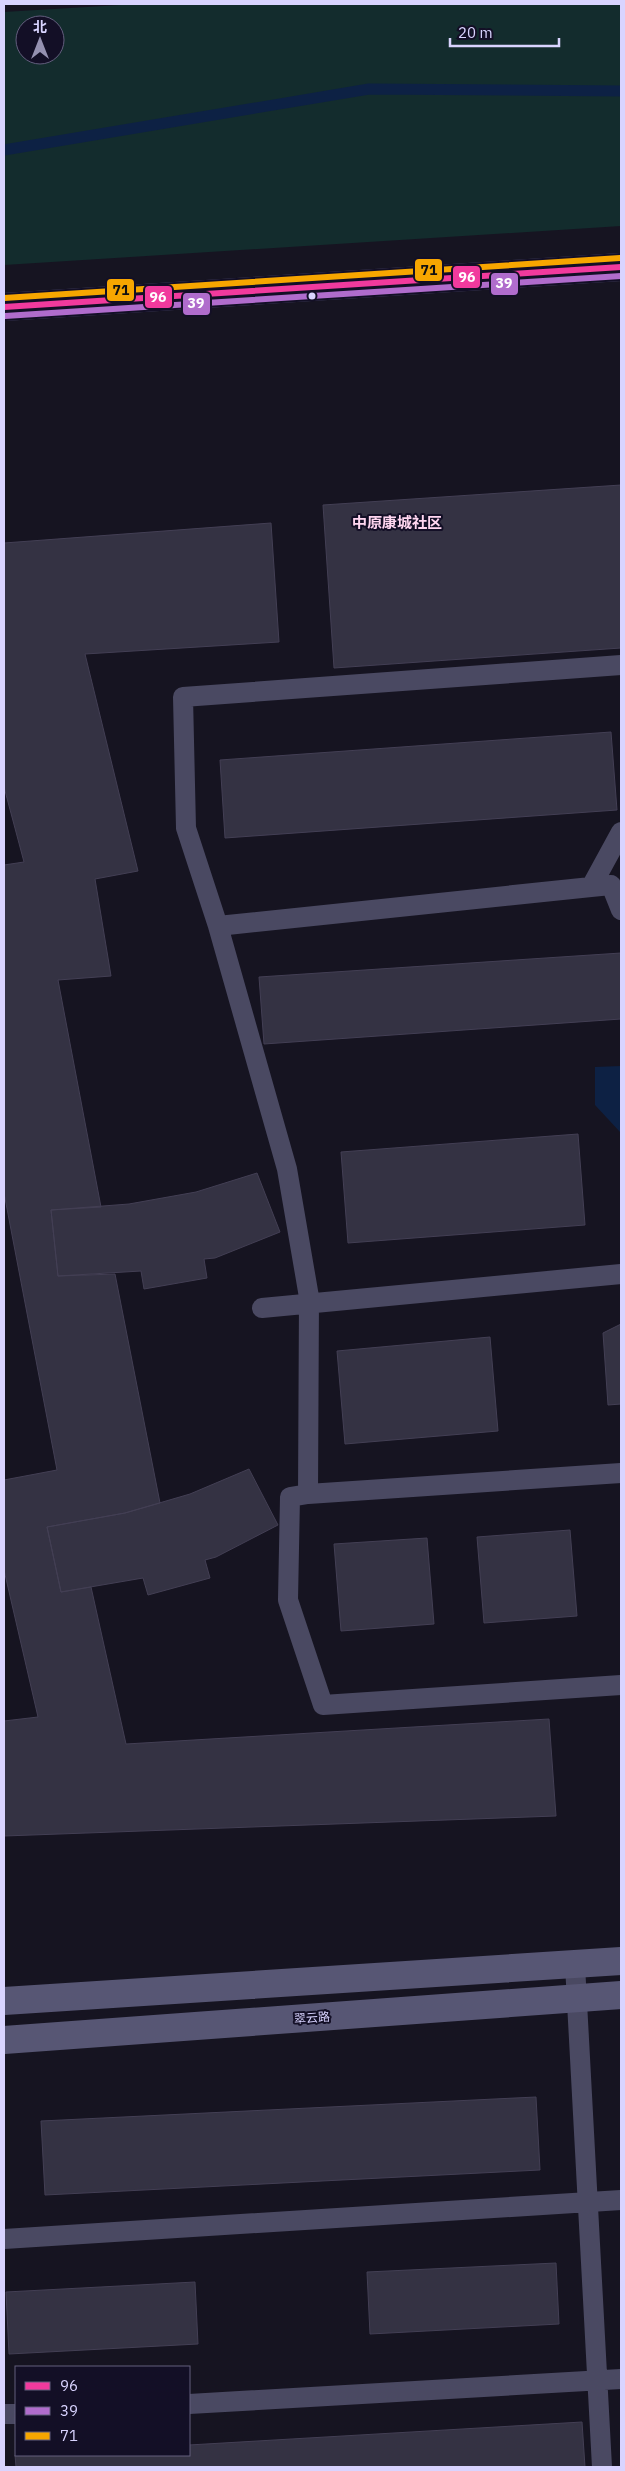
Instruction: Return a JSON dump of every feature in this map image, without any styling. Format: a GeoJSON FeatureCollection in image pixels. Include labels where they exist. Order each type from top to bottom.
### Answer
{"type":"FeatureCollection","features":[{"type":"Feature","properties":{"kind":"street"},"geometry":{"type":"LineString","coordinates":[[4,307],[621,267]]}},
{"type":"Feature","properties":{"kind":"street"},"geometry":{"type":"LineString","coordinates":[[4,2001],[621,1961]]}},
{"type":"Feature","properties":{"kind":"street","name":"翠云路"},"geometry":{"type":"LineString","coordinates":[[4,2040],[621,1995]]}},
{"type":"Feature","properties":{"kind":"lane"},"geometry":{"type":"LineString","coordinates":[[308,1494],[309,1305],[287,1169],[218,926],[186,828],[183,697],[621,665]]}},
{"type":"Feature","properties":{"kind":"lane"},"geometry":{"type":"LineString","coordinates":[[591,887],[621,832]]}},
{"type":"Feature","properties":{"kind":"lane"},"geometry":{"type":"LineString","coordinates":[[218,926],[611,885],[621,910]]}},
{"type":"Feature","properties":{"kind":"lane"},"geometry":{"type":"LineString","coordinates":[[262,1308],[621,1274]]}},
{"type":"Feature","properties":{"kind":"lane"},"geometry":{"type":"LineString","coordinates":[[621,1473],[308,1494],[290,1497],[288,1600],[323,1705],[621,1685]]}},
{"type":"Feature","properties":{"kind":"lane"},"geometry":{"type":"LineString","coordinates":[[575,1965],[602,2467]]}},
{"type":"Feature","properties":{"kind":"lane"},"geometry":{"type":"LineString","coordinates":[[4,2239],[621,2200]]}},
{"type":"Feature","properties":{"kind":"lane"},"geometry":{"type":"LineString","coordinates":[[190,2404],[621,2379]]}},
{"type":"Feature","properties":{"kind":"green space"},"geometry":{"type":"Polygon","coordinates":[[[137,4],[621,4],[621,226],[4,265],[4,12],[137,4]]]}},
{"type":"Feature","properties":{"kind":"water"},"geometry":{"type":"Polygon","coordinates":[[[621,1066],[621,1133],[595,1105],[595,1067],[621,1066]]]}},
{"type":"Feature","properties":{"kind":"building"},"geometry":{"type":"Polygon","coordinates":[[[621,485],[621,648],[334,668],[323,505],[621,485]]]}},
{"type":"Feature","properties":{"kind":"building"},"geometry":{"type":"Polygon","coordinates":[[[271,523],[279,642],[85,654],[138,871],[95,879],[111,976],[58,980],[101,1207],[51,1210],[58,1276],[115,1274],[160,1503],[125,1513],[47,1527],[61,1592],[91,1587],[126,1744],[549,1719],[556,1816],[4,1836],[4,1721],[38,1717],[4,1570],[4,1480],[57,1470],[4,1193],[4,865],[24,862],[4,787],[4,543],[271,523]]]}},
{"type":"Feature","properties":{"kind":"building"},"geometry":{"type":"Polygon","coordinates":[[[611,732],[617,810],[225,838],[220,760],[611,732]]]}},
{"type":"Feature","properties":{"kind":"building"},"geometry":{"type":"Polygon","coordinates":[[[621,953],[621,1019],[264,1044],[259,977],[621,953]]]}},
{"type":"Feature","properties":{"kind":"building"},"geometry":{"type":"Polygon","coordinates":[[[578,1134],[585,1225],[348,1243],[341,1152],[578,1134]]]}},
{"type":"Feature","properties":{"kind":"building"},"geometry":{"type":"Polygon","coordinates":[[[257,1173],[280,1232],[215,1258],[204,1259],[207,1278],[144,1289],[141,1271],[58,1276],[51,1210],[129,1204],[196,1192],[257,1173]]]}},
{"type":"Feature","properties":{"kind":"building"},"geometry":{"type":"Polygon","coordinates":[[[621,1324],[621,1404],[608,1405],[603,1333],[621,1324]]]}},
{"type":"Feature","properties":{"kind":"building"},"geometry":{"type":"Polygon","coordinates":[[[490,1337],[498,1431],[345,1444],[337,1351],[490,1337]]]}},
{"type":"Feature","properties":{"kind":"building"},"geometry":{"type":"Polygon","coordinates":[[[249,1469],[278,1525],[216,1557],[205,1560],[210,1578],[148,1595],[143,1578],[61,1592],[47,1527],[125,1513],[190,1494],[249,1469]]]}},
{"type":"Feature","properties":{"kind":"building"},"geometry":{"type":"Polygon","coordinates":[[[570,1530],[577,1616],[484,1623],[477,1537],[570,1530]]]}},
{"type":"Feature","properties":{"kind":"building"},"geometry":{"type":"Polygon","coordinates":[[[427,1538],[434,1624],[341,1631],[334,1544],[427,1538]]]}},
{"type":"Feature","properties":{"kind":"building"},"geometry":{"type":"Polygon","coordinates":[[[536,2097],[540,2170],[45,2195],[41,2121],[536,2097]]]}},
{"type":"Feature","properties":{"kind":"building"},"geometry":{"type":"Polygon","coordinates":[[[556,2263],[559,2324],[370,2334],[367,2272],[556,2263]]]}},
{"type":"Feature","properties":{"kind":"building"},"geometry":{"type":"Polygon","coordinates":[[[195,2282],[198,2344],[9,2354],[6,2292],[195,2282]]]}},
{"type":"Feature","properties":{"kind":"building"},"geometry":{"type":"Polygon","coordinates":[[[582,2422],[585,2467],[16,2467],[15,2456],[190,2456],[190,2445],[582,2422]]]}},
{"type":"Feature","properties":{"kind":"waterway"},"geometry":{"type":"LineString","coordinates":[[4,150],[369,89],[621,91]]}},
{"type":"Feature","properties":{"kind":"transit line","name":"71"},"geometry":{"type":"LineString","coordinates":[[4,298],[620,258]]}},
{"type":"Feature","properties":{"kind":"transit line","name":"96"},"geometry":{"type":"LineString","coordinates":[[4,307],[621,267]]}},
{"type":"Feature","properties":{"kind":"transit line","name":"39"},"geometry":{"type":"LineString","coordinates":[[5,316],[621,276]]}},
{"type":"Feature","properties":{"kind":"district","name":"中原康城社区"},"geometry":{"type":"Point","coordinates":[397,523]}}]}
